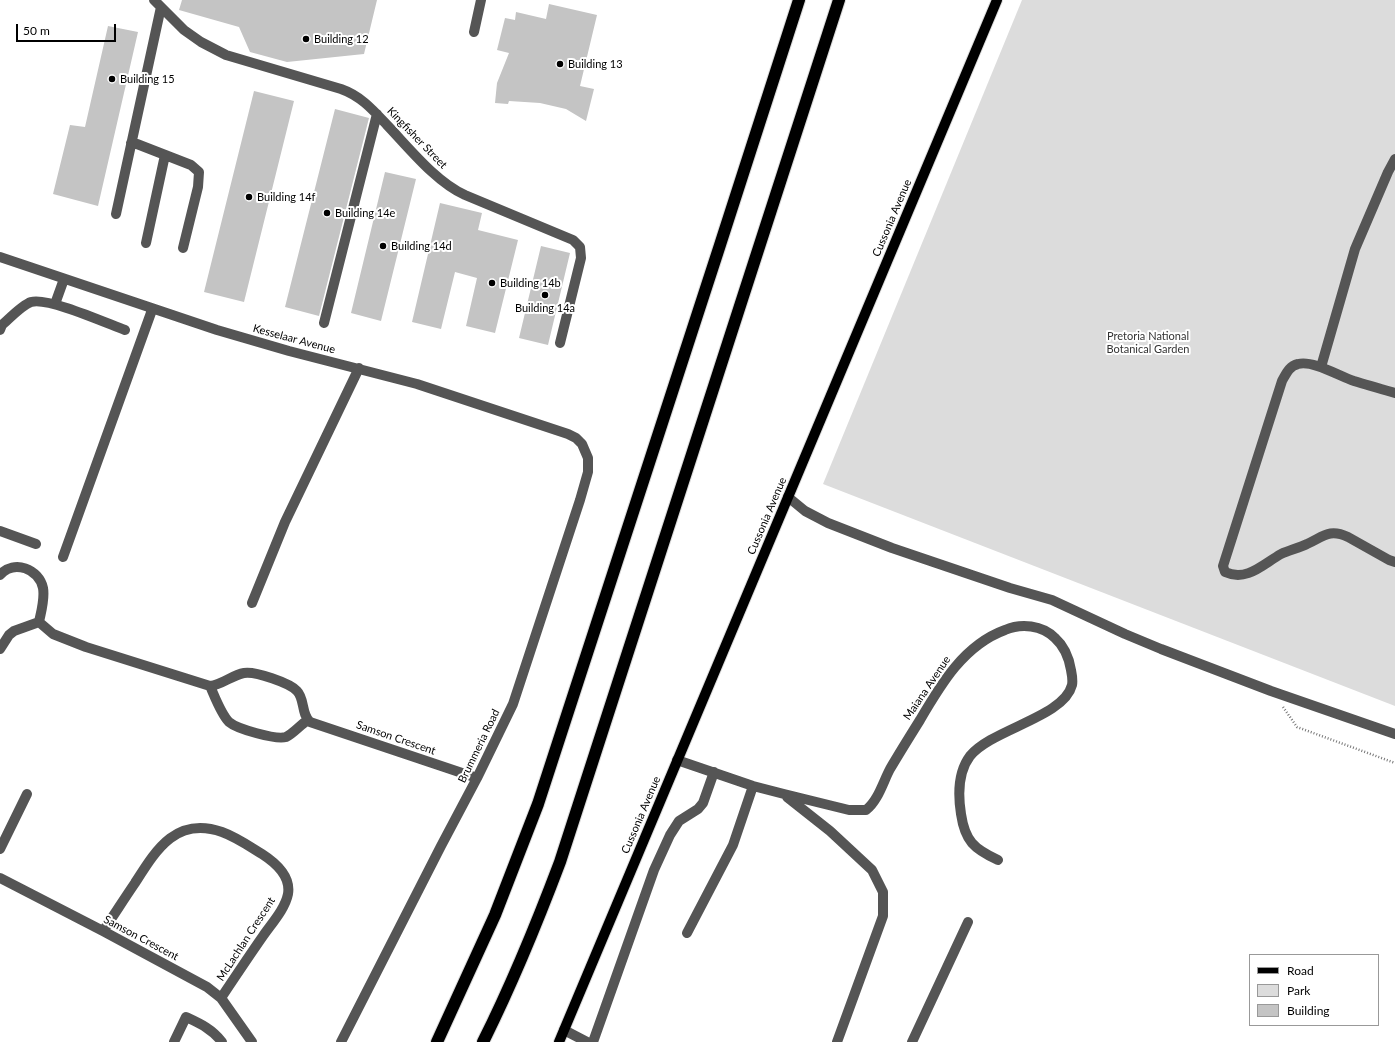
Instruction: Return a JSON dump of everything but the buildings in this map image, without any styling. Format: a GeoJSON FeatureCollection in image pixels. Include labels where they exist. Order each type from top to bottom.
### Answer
{"type":"FeatureCollection","features":[{"type":"Feature","properties":{"kind":"highway"},"geometry":{"type":"LineString","coordinates":[[437,1042],[495,916],[538,804],[799,0]]}},
{"type":"Feature","properties":{"kind":"highway"},"geometry":{"type":"LineString","coordinates":[[483,1042],[530,940],[560,862],[839,0]]}},
{"type":"Feature","properties":{"kind":"main road","name":"Cussonia Avenue"},"geometry":{"type":"LineString","coordinates":[[559,1042],[997,0]]}},
{"type":"Feature","properties":{"kind":"street"},"geometry":{"type":"LineString","coordinates":[[474,32],[481,0]]}},
{"type":"Feature","properties":{"kind":"street"},"geometry":{"type":"LineString","coordinates":[[116,214],[158,3]]}},
{"type":"Feature","properties":{"kind":"street","name":"Kingfisher Street"},"geometry":{"type":"LineString","coordinates":[[158,3],[184,30],[210,47],[226,55],[347,91],[363,100],[430,170],[450,188],[566,237],[578,244],[581,251],[581,258],[560,343]]}},
{"type":"Feature","properties":{"kind":"street"},"geometry":{"type":"LineString","coordinates":[[324,323],[377,114]]}},
{"type":"Feature","properties":{"kind":"street"},"geometry":{"type":"LineString","coordinates":[[131,143],[191,165],[199,172],[198,187],[183,248]]}},
{"type":"Feature","properties":{"kind":"street"},"geometry":{"type":"LineString","coordinates":[[146,243],[165,155]]}},
{"type":"Feature","properties":{"kind":"street"},"geometry":{"type":"LineString","coordinates":[[1321,367],[1355,249],[1395,159]]}},
{"type":"Feature","properties":{"kind":"street","name":"Kesselaar Avenue"},"geometry":{"type":"LineString","coordinates":[[0,257],[152,310],[257,342],[418,384],[564,432],[573,436],[582,444]]}},
{"type":"Feature","properties":{"kind":"street"},"geometry":{"type":"LineString","coordinates":[[55,304],[64,279]]}},
{"type":"Feature","properties":{"kind":"street"},"geometry":{"type":"LineString","coordinates":[[0,330],[2,325],[30,302],[55,304],[125,330]]}},
{"type":"Feature","properties":{"kind":"street"},"geometry":{"type":"LineString","coordinates":[[64,557],[152,310]]}},
{"type":"Feature","properties":{"kind":"street"},"geometry":{"type":"LineString","coordinates":[[1395,393],[1353,381],[1321,367],[1302,363],[1289,368],[1282,381],[1224,562],[1224,570],[1233,575],[1251,573],[1281,554],[1333,533],[1348,537],[1388,560],[1395,562]]}},
{"type":"Feature","properties":{"kind":"street"},"geometry":{"type":"LineString","coordinates":[[252,603],[285,522],[359,368]]}},
{"type":"Feature","properties":{"kind":"street","name":"Brummeria Road"},"geometry":{"type":"LineString","coordinates":[[341,1042],[440,846],[477,778],[516,696],[578,507],[589,467],[587,454],[582,444]]}},
{"type":"Feature","properties":{"kind":"street"},"geometry":{"type":"LineString","coordinates":[[788,497],[804,511],[828,523],[892,548],[1010,588],[1052,600],[1132,637],[1271,691],[1395,734]]}},
{"type":"Feature","properties":{"kind":"street"},"geometry":{"type":"LineString","coordinates":[[0,531],[36,544]]}},
{"type":"Feature","properties":{"kind":"street"},"geometry":{"type":"LineString","coordinates":[[0,575],[10,568],[20,567],[28,569],[38,577],[43,587],[44,595],[39,622]]}},
{"type":"Feature","properties":{"kind":"street"},"geometry":{"type":"LineString","coordinates":[[0,649],[9,635],[14,631],[39,622]]}},
{"type":"Feature","properties":{"kind":"street"},"geometry":{"type":"LineString","coordinates":[[39,622],[52,634],[86,647],[210,686],[216,685],[244,673],[253,673],[273,679],[286,684],[297,691],[308,720],[288,736],[281,738],[260,734],[237,727],[230,723],[224,716],[210,686]]}},
{"type":"Feature","properties":{"kind":"street","name":"Maiana Avenue"},"geometry":{"type":"LineString","coordinates":[[677,760],[753,786],[849,810],[866,810],[874,801],[898,756],[933,697],[964,656],[974,647],[996,633],[1017,626],[1038,628],[1055,638],[1063,646],[1067,655],[1072,676],[1072,684],[1069,693],[1060,702],[1037,717],[984,743],[970,757],[961,777],[959,797],[965,833],[976,848],[998,860]]}},
{"type":"Feature","properties":{"kind":"street","name":"Samson Crescent"},"geometry":{"type":"LineString","coordinates":[[308,720],[477,778]]}},
{"type":"Feature","properties":{"kind":"street"},"geometry":{"type":"LineString","coordinates":[[593,1042],[654,870],[670,836],[680,821],[703,804],[714,772]]}},
{"type":"Feature","properties":{"kind":"street"},"geometry":{"type":"LineString","coordinates":[[686,933],[733,845],[753,786]]}},
{"type":"Feature","properties":{"kind":"street"},"geometry":{"type":"LineString","coordinates":[[0,849],[27,794]]}},
{"type":"Feature","properties":{"kind":"street"},"geometry":{"type":"LineString","coordinates":[[784,794],[830,831],[872,870],[883,892],[883,916],[837,1042]]}},
{"type":"Feature","properties":{"kind":"street","name":"McLachlan Crescent"},"geometry":{"type":"LineString","coordinates":[[103,931],[154,853],[165,841],[184,830],[196,828],[221,831],[238,839],[270,859],[278,867],[287,880],[288,893],[287,899],[281,910],[221,998]]}},
{"type":"Feature","properties":{"kind":"street","name":"Samson Crescent"},"geometry":{"type":"LineString","coordinates":[[0,878],[207,987],[221,998],[252,1042]]}},
{"type":"Feature","properties":{"kind":"street"},"geometry":{"type":"LineString","coordinates":[[912,1042],[968,922]]}},
{"type":"Feature","properties":{"kind":"street"},"geometry":{"type":"LineString","coordinates":[[174,1042],[186,1017],[205,1026],[222,1042]]}},
{"type":"Feature","properties":{"kind":"street"},"geometry":{"type":"LineString","coordinates":[[564,1030],[587,1042]]}},
{"type":"Feature","properties":{"kind":"path"},"geometry":{"type":"LineString","coordinates":[[1271,691],[1297,727],[1395,763]]}},
{"type":"Feature","properties":{"kind":"green space","name":"Pretoria National Botanical Garden"},"geometry":{"type":"Polygon","coordinates":[[[1022,0],[1395,0],[1395,706],[823,484],[1022,0]]]}},
{"type":"Feature","properties":{"kind":"place","name":"Building 12"},"geometry":{"type":"Point","coordinates":[306,39]}},
{"type":"Feature","properties":{"kind":"place","name":"Building 13"},"geometry":{"type":"Point","coordinates":[560,64]}},
{"type":"Feature","properties":{"kind":"place","name":"Building 15"},"geometry":{"type":"Point","coordinates":[112,79]}},
{"type":"Feature","properties":{"kind":"place","name":"Building 14f"},"geometry":{"type":"Point","coordinates":[249,197]}},
{"type":"Feature","properties":{"kind":"place","name":"Building 14e"},"geometry":{"type":"Point","coordinates":[327,213]}},
{"type":"Feature","properties":{"kind":"place","name":"Building 14d"},"geometry":{"type":"Point","coordinates":[383,246]}},
{"type":"Feature","properties":{"kind":"place","name":"Building 14b"},"geometry":{"type":"Point","coordinates":[492,283]}},
{"type":"Feature","properties":{"kind":"place","name":"Building 14a"},"geometry":{"type":"Point","coordinates":[545,295]}}]}
